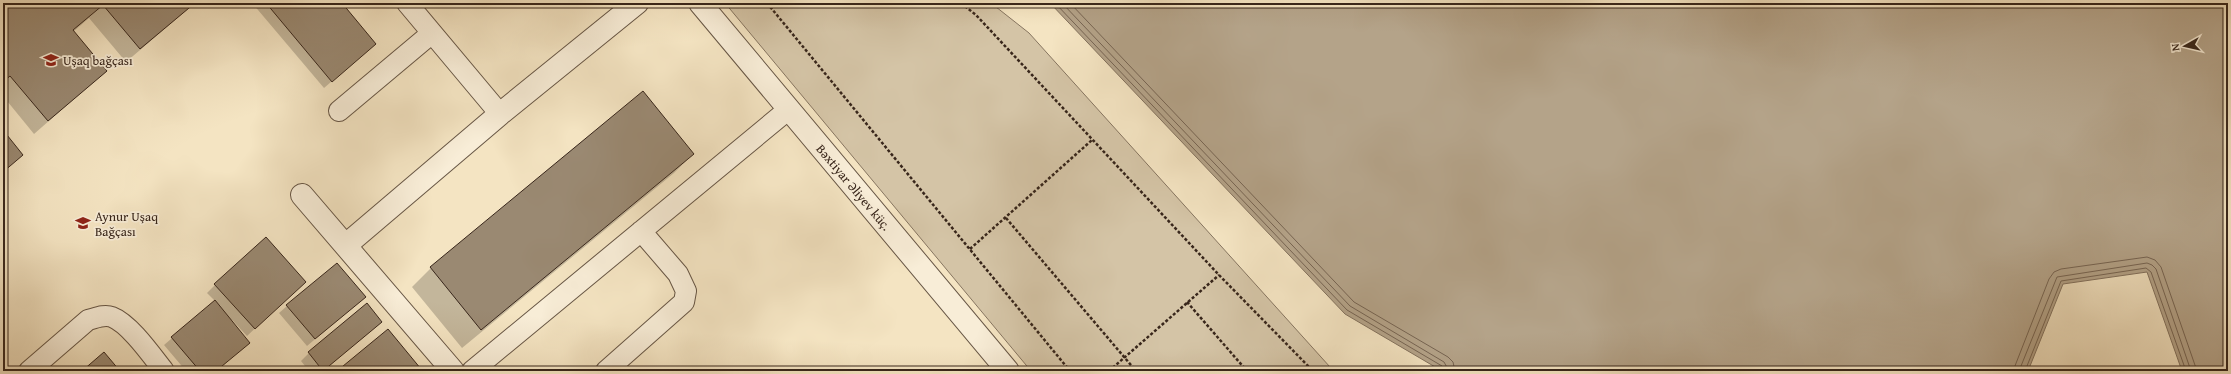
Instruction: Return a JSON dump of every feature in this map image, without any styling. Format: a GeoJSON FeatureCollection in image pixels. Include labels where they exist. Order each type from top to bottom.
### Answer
{"type":"FeatureCollection","features":[{"type":"Feature","properties":{"kind":"street"},"geometry":{"type":"LineString","coordinates":[[346,245],[500,114],[637,3]]}},
{"type":"Feature","properties":{"kind":"street","name":"Bəxtiyar Əliyev küç."},"geometry":{"type":"LineString","coordinates":[[700,3],[1008,371]]}},
{"type":"Feature","properties":{"kind":"street"},"geometry":{"type":"LineString","coordinates":[[302,195],[453,371]]}},
{"type":"Feature","properties":{"kind":"lane"},"geometry":{"type":"LineString","coordinates":[[407,3],[500,114]]}},
{"type":"Feature","properties":{"kind":"lane"},"geometry":{"type":"LineString","coordinates":[[339,111],[432,33]]}},
{"type":"Feature","properties":{"kind":"lane"},"geometry":{"type":"LineString","coordinates":[[472,371],[788,109]]}},
{"type":"Feature","properties":{"kind":"lane"},"geometry":{"type":"LineString","coordinates":[[606,371],[684,302],[686,291],[678,274],[642,231]]}},
{"type":"Feature","properties":{"kind":"lane"},"geometry":{"type":"LineString","coordinates":[[29,371],[88,320],[100,316],[112,317],[122,323],[164,371]]}},
{"type":"Feature","properties":{"kind":"path"},"geometry":{"type":"LineString","coordinates":[[767,3],[1070,371]]}},
{"type":"Feature","properties":{"kind":"path"},"geometry":{"type":"LineString","coordinates":[[961,3],[976,16],[1219,275],[1313,371]]}},
{"type":"Feature","properties":{"kind":"path"},"geometry":{"type":"LineString","coordinates":[[970,249],[1092,140]]}},
{"type":"Feature","properties":{"kind":"path"},"geometry":{"type":"LineString","coordinates":[[1006,218],[1136,371]]}},
{"type":"Feature","properties":{"kind":"path"},"geometry":{"type":"LineString","coordinates":[[1109,371],[1219,275]]}},
{"type":"Feature","properties":{"kind":"path"},"geometry":{"type":"LineString","coordinates":[[1187,302],[1248,371]]}},
{"type":"Feature","properties":{"kind":"shaded area"},"geometry":{"type":"Polygon","coordinates":[[[725,3],[991,3],[1029,33],[1330,367],[1336,371],[1031,371],[725,3]]]}},
{"type":"Feature","properties":{"kind":"water"},"geometry":{"type":"Polygon","coordinates":[[[1050,3],[2228,3],[2228,371],[2182,371],[2147,272],[2063,284],[2028,371],[1442,371],[1345,314],[1050,3]]]}},
{"type":"Feature","properties":{"kind":"building","name":"Uşaq bağçası"},"geometry":{"type":"Polygon","coordinates":[[[3,3],[52,3],[53,5],[55,3],[195,3],[140,49],[103,5],[73,30],[107,71],[48,121],[10,76],[3,82],[3,3]]]}},
{"type":"Feature","properties":{"kind":"building"},"geometry":{"type":"Polygon","coordinates":[[[266,3],[342,3],[376,44],[332,82],[266,3]]]}},
{"type":"Feature","properties":{"kind":"building"},"geometry":{"type":"Polygon","coordinates":[[[643,91],[694,154],[481,330],[430,267],[643,91]]]}},
{"type":"Feature","properties":{"kind":"building"},"geometry":{"type":"Polygon","coordinates":[[[3,130],[23,155],[3,172],[3,130]]]}},
{"type":"Feature","properties":{"kind":"building"},"geometry":{"type":"Polygon","coordinates":[[[266,237],[306,282],[255,329],[214,284],[266,237]]]}},
{"type":"Feature","properties":{"kind":"building"},"geometry":{"type":"Polygon","coordinates":[[[337,263],[366,297],[315,339],[286,305],[337,263]]]}},
{"type":"Feature","properties":{"kind":"building"},"geometry":{"type":"Polygon","coordinates":[[[215,300],[250,343],[216,371],[200,371],[171,337],[215,300]]]}},
{"type":"Feature","properties":{"kind":"building"},"geometry":{"type":"Polygon","coordinates":[[[367,303],[382,322],[323,371],[308,352],[367,303]]]}},
{"type":"Feature","properties":{"kind":"building"},"geometry":{"type":"Polygon","coordinates":[[[388,329],[421,369],[418,371],[337,371],[388,329]]]}},
{"type":"Feature","properties":{"kind":"building"},"geometry":{"type":"Polygon","coordinates":[[[104,352],[120,371],[82,371],[104,352]]]}},
{"type":"Feature","properties":{"kind":"place","name":"Uşaq bağçası"},"geometry":{"type":"Point","coordinates":[51,60]}},
{"type":"Feature","properties":{"kind":"place","name":"Aynur Uşaq Bağçası"},"geometry":{"type":"Point","coordinates":[83,223]}}]}
